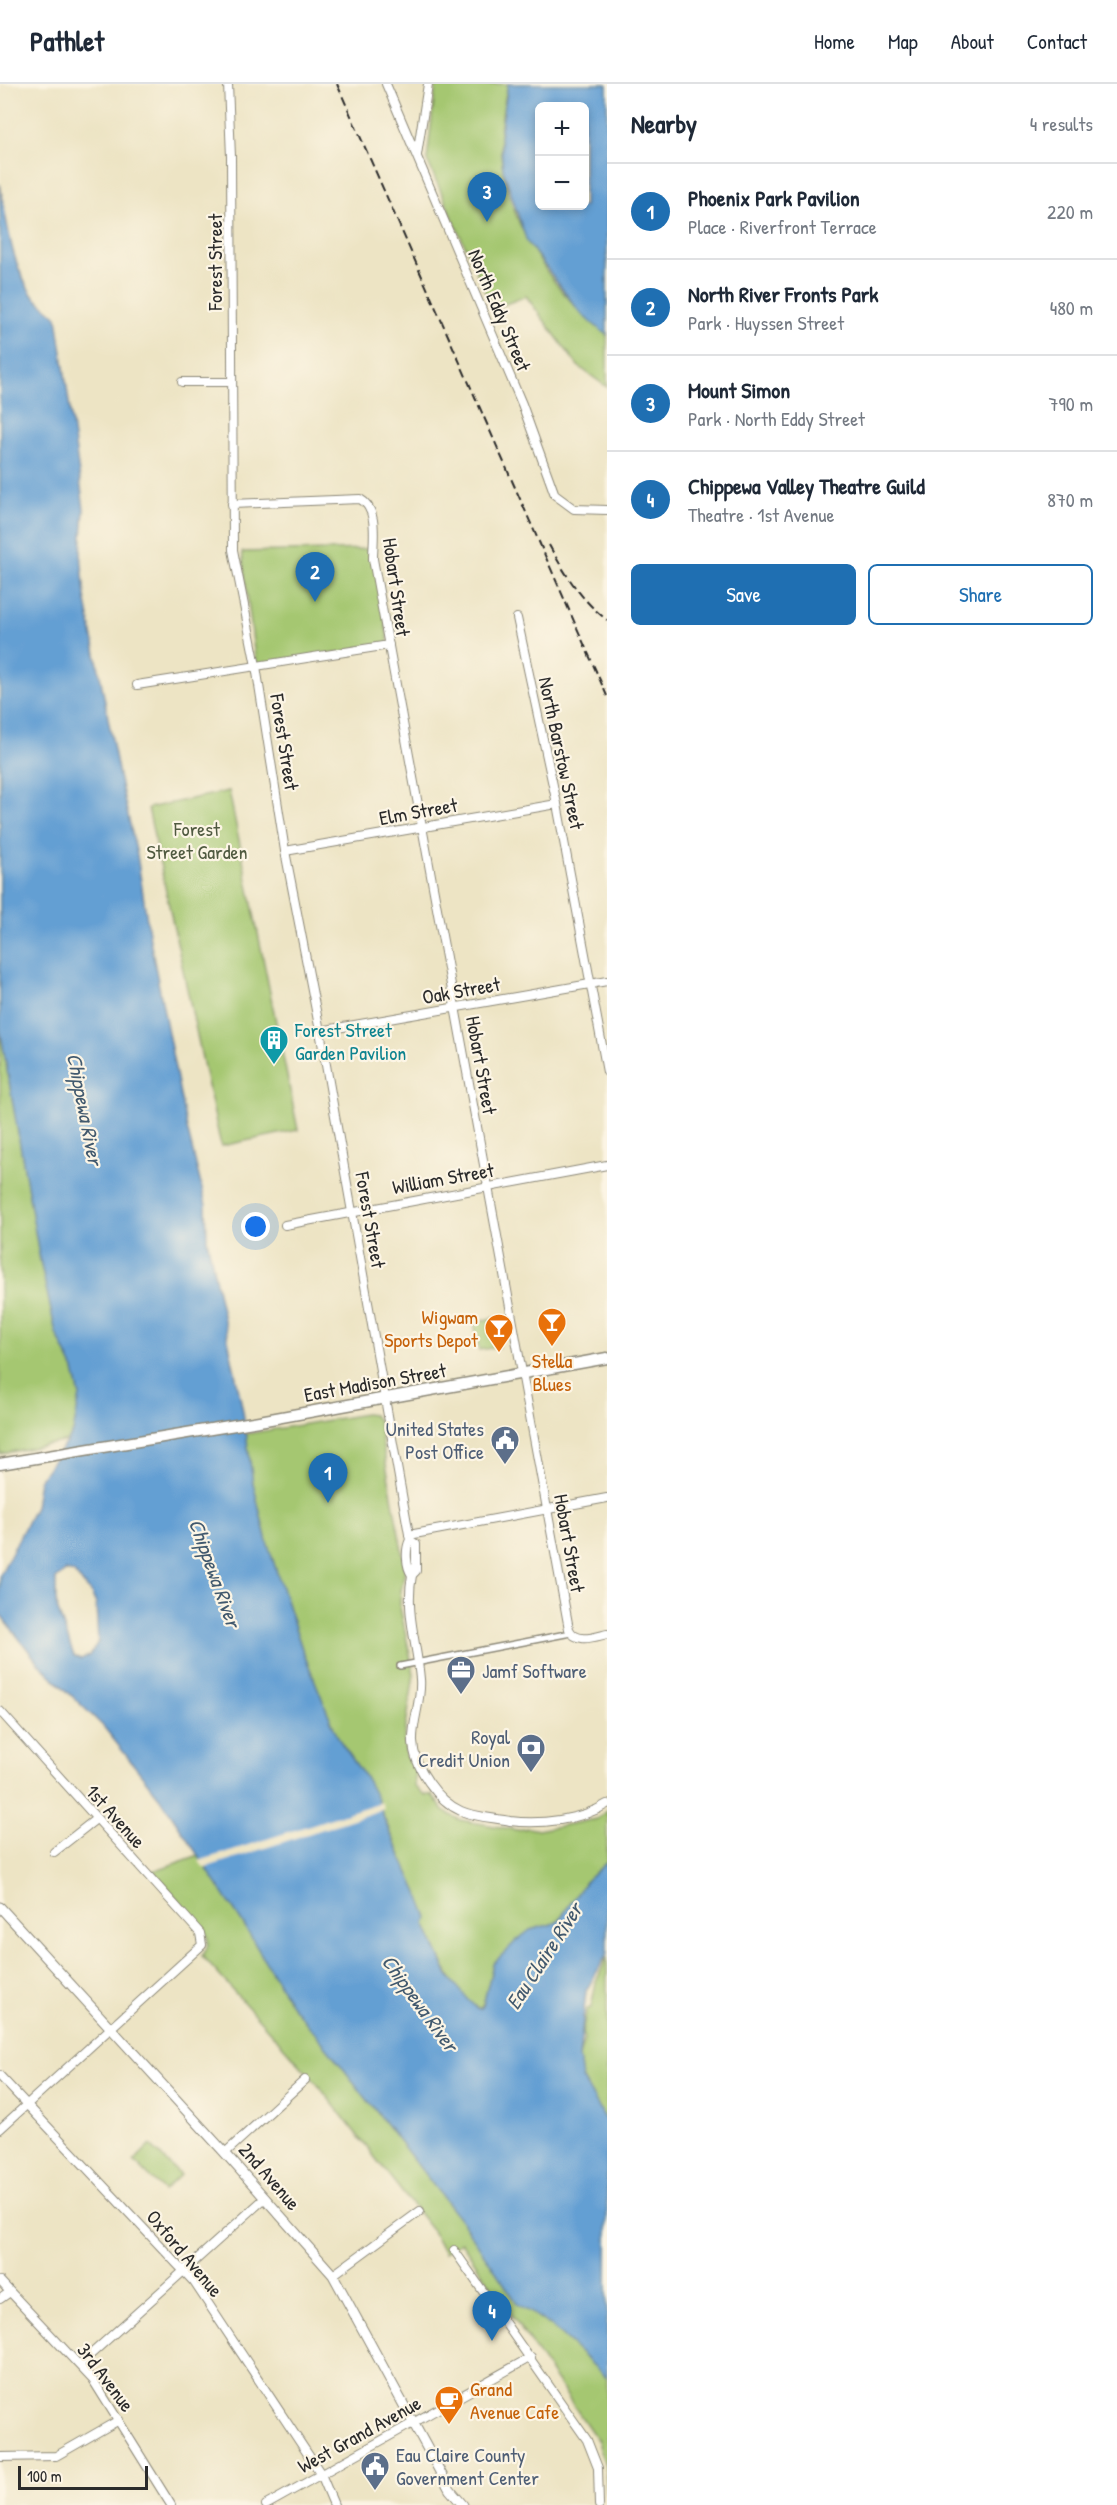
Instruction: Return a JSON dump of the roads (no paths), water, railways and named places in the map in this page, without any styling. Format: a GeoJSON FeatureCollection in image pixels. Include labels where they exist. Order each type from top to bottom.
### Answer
{"type":"FeatureCollection","features":[{"type":"Feature","properties":{"kind":"main road","name":"East Madison Street"},"geometry":{"type":"LineString","coordinates":[[0,1464],[265,1420],[607,1358]]}},
{"type":"Feature","properties":{"kind":"street","name":"Forest Street"},"geometry":{"type":"LineString","coordinates":[[228,84],[231,157],[233,549],[256,666],[285,851],[320,1031],[383,1399],[409,1537],[416,1544],[418,1558],[416,1571],[412,1575],[408,1604],[419,1663],[420,1695],[414,1733],[414,1750],[428,1779],[441,1796],[462,1812],[533,1822],[586,1814],[607,1804]]}},
{"type":"Feature","properties":{"kind":"street","name":"North Eddy Street"},"geometry":{"type":"LineString","coordinates":[[387,84],[522,404],[555,495],[574,509],[607,510]]}},
{"type":"Feature","properties":{"kind":"street"},"geometry":{"type":"LineString","coordinates":[[417,157],[428,84]]}},
{"type":"Feature","properties":{"kind":"street"},"geometry":{"type":"LineString","coordinates":[[182,382],[231,382]]}},
{"type":"Feature","properties":{"kind":"street","name":"Hobart Street"},"geometry":{"type":"LineString","coordinates":[[232,504],[360,499],[367,503],[372,511],[373,559],[571,1633]]}},
{"type":"Feature","properties":{"kind":"street","name":"North Barstow Street"},"geometry":{"type":"LineString","coordinates":[[517,618],[557,804],[607,1072]]}},
{"type":"Feature","properties":{"kind":"street"},"geometry":{"type":"LineString","coordinates":[[137,685],[389,645]]}},
{"type":"Feature","properties":{"kind":"street","name":"Elm Street"},"geometry":{"type":"LineString","coordinates":[[285,851],[557,804]]}},
{"type":"Feature","properties":{"kind":"street","name":"Oak Street"},"geometry":{"type":"LineString","coordinates":[[320,1031],[607,981]]}},
{"type":"Feature","properties":{"kind":"street","name":"William Street"},"geometry":{"type":"LineString","coordinates":[[285,1225],[607,1165]]}},
{"type":"Feature","properties":{"kind":"street"},"geometry":{"type":"LineString","coordinates":[[409,1537],[607,1498]]}},
{"type":"Feature","properties":{"kind":"street"},"geometry":{"type":"LineString","coordinates":[[400,1666],[571,1633],[586,1638],[607,1635]]}},
{"type":"Feature","properties":{"kind":"street","name":"1st Avenue"},"geometry":{"type":"LineString","coordinates":[[0,1711],[200,1933],[202,1946],[111,2028]]}},
{"type":"Feature","properties":{"kind":"street"},"geometry":{"type":"LineString","coordinates":[[54,1852],[96,1819]]}},
{"type":"Feature","properties":{"kind":"street","name":"2nd Avenue"},"geometry":{"type":"LineString","coordinates":[[0,1907],[225,2152],[333,2275],[450,2490],[463,2505]]}},
{"type":"Feature","properties":{"kind":"street"},"geometry":{"type":"LineString","coordinates":[[0,2129],[111,2028]]}},
{"type":"Feature","properties":{"kind":"street","name":"Oxford Avenue"},"geometry":{"type":"LineString","coordinates":[[0,2076],[194,2282],[321,2474],[334,2505]]}},
{"type":"Feature","properties":{"kind":"street"},"geometry":{"type":"LineString","coordinates":[[225,2152],[305,2080]]}},
{"type":"Feature","properties":{"kind":"street"},"geometry":{"type":"LineString","coordinates":[[80,2364],[266,2198]]}},
{"type":"Feature","properties":{"kind":"street"},"geometry":{"type":"LineString","coordinates":[[333,2275],[420,2211]]}},
{"type":"Feature","properties":{"kind":"street"},"geometry":{"type":"LineString","coordinates":[[454,2250],[587,2439],[598,2468],[599,2505]]}},
{"type":"Feature","properties":{"kind":"street","name":"3rd Avenue"},"geometry":{"type":"LineString","coordinates":[[0,2281],[80,2364],[119,2420],[171,2505]]}},
{"type":"Feature","properties":{"kind":"street"},"geometry":{"type":"LineString","coordinates":[[0,2299],[10,2292]]}},
{"type":"Feature","properties":{"kind":"street","name":"West Grand Avenue"},"geometry":{"type":"LineString","coordinates":[[266,2505],[531,2357]]}},
{"type":"Feature","properties":{"kind":"street"},"geometry":{"type":"LineString","coordinates":[[0,2457],[56,2456],[119,2420]]}},
{"type":"Feature","properties":{"kind":"water"},"geometry":{"type":"Polygon","coordinates":[[[508,84],[607,84],[607,335],[582,315],[527,242],[503,170],[500,137],[508,84]]]}},
{"type":"Feature","properties":{"kind":"water"},"geometry":{"type":"Polygon","coordinates":[[[0,184],[11,242],[20,271],[33,296],[57,317],[84,509],[81,554],[85,596],[119,776],[137,855],[150,940],[185,1120],[206,1205],[207,1239],[243,1411],[253,1483],[267,1542],[302,1649],[338,1738],[367,1780],[378,1801],[428,1918],[425,1924],[448,1976],[476,2008],[480,2009],[483,2006],[493,1964],[530,1930],[552,1924],[560,1919],[585,1882],[607,1862],[607,1954],[586,1991],[579,2057],[582,2078],[607,2122],[607,2378],[551,2326],[517,2303],[468,2230],[290,2003],[242,1922],[163,1802],[103,1726],[39,1664],[0,1614],[0,1575],[35,1507],[39,1480],[73,1433],[80,1396],[74,1370],[56,1333],[40,1260],[0,1029],[0,184]],[[65,1571],[56,1579],[56,1605],[74,1656],[81,1659],[89,1656],[98,1642],[96,1604],[91,1593],[74,1573],[65,1571]]]}},
{"type":"Feature","properties":{"kind":"railway"},"geometry":{"type":"LineString","coordinates":[[337,84],[607,696]]}},
{"type":"Feature","properties":{"kind":"railway"},"geometry":{"type":"LineString","coordinates":[[549,545],[574,586],[607,620]]}},
{"type":"Feature","properties":{"kind":"place","name":"Mount Simon"},"geometry":{"type":"Point","coordinates":[487,222]}},
{"type":"Feature","properties":{"kind":"place","name":"North River Fronts Park"},"geometry":{"type":"Point","coordinates":[315,602]}},
{"type":"Feature","properties":{"kind":"place","name":"Forest Street Garden Pavilion"},"geometry":{"type":"Point","coordinates":[274,1066]}},
{"type":"Feature","properties":{"kind":"place","name":"Stella Blues"},"geometry":{"type":"Point","coordinates":[552,1348]}},
{"type":"Feature","properties":{"kind":"place","name":"Wigwam Sports Depot"},"geometry":{"type":"Point","coordinates":[499,1354]}},
{"type":"Feature","properties":{"kind":"place","name":"United States Post Office"},"geometry":{"type":"Point","coordinates":[505,1466]}},
{"type":"Feature","properties":{"kind":"place","name":"Phoenix Park Pavilion"},"geometry":{"type":"Point","coordinates":[328,1503]}},
{"type":"Feature","properties":{"kind":"place","name":"Jamf Software"},"geometry":{"type":"Point","coordinates":[461,1696]}},
{"type":"Feature","properties":{"kind":"place","name":"Royal Credit Union"},"geometry":{"type":"Point","coordinates":[531,1774]}},
{"type":"Feature","properties":{"kind":"place","name":"Chippewa Valley Theatre Guild"},"geometry":{"type":"Point","coordinates":[492,2341]}},
{"type":"Feature","properties":{"kind":"place","name":"Grand Avenue Cafe"},"geometry":{"type":"Point","coordinates":[449,2426]}},
{"type":"Feature","properties":{"kind":"place","name":"Eau Claire County Government Center"},"geometry":{"type":"Point","coordinates":[375,2492]}},
{"type":"Feature","properties":{"kind":"park label","name":"Forest Street Garden"},"geometry":{"type":"Point","coordinates":[197,840]}},
{"type":"Feature","properties":{"kind":"water label","name":"Chippewa River"},"geometry":{"type":"Point","coordinates":[85,1109]}},
{"type":"Feature","properties":{"kind":"water label","name":"Chippewa River"},"geometry":{"type":"Point","coordinates":[215,1573]}},
{"type":"Feature","properties":{"kind":"water label","name":"Eau Claire River"},"geometry":{"type":"Point","coordinates":[544,1956]}},
{"type":"Feature","properties":{"kind":"water label","name":"Chippewa River"},"geometry":{"type":"Point","coordinates":[420,2003]}}]}
